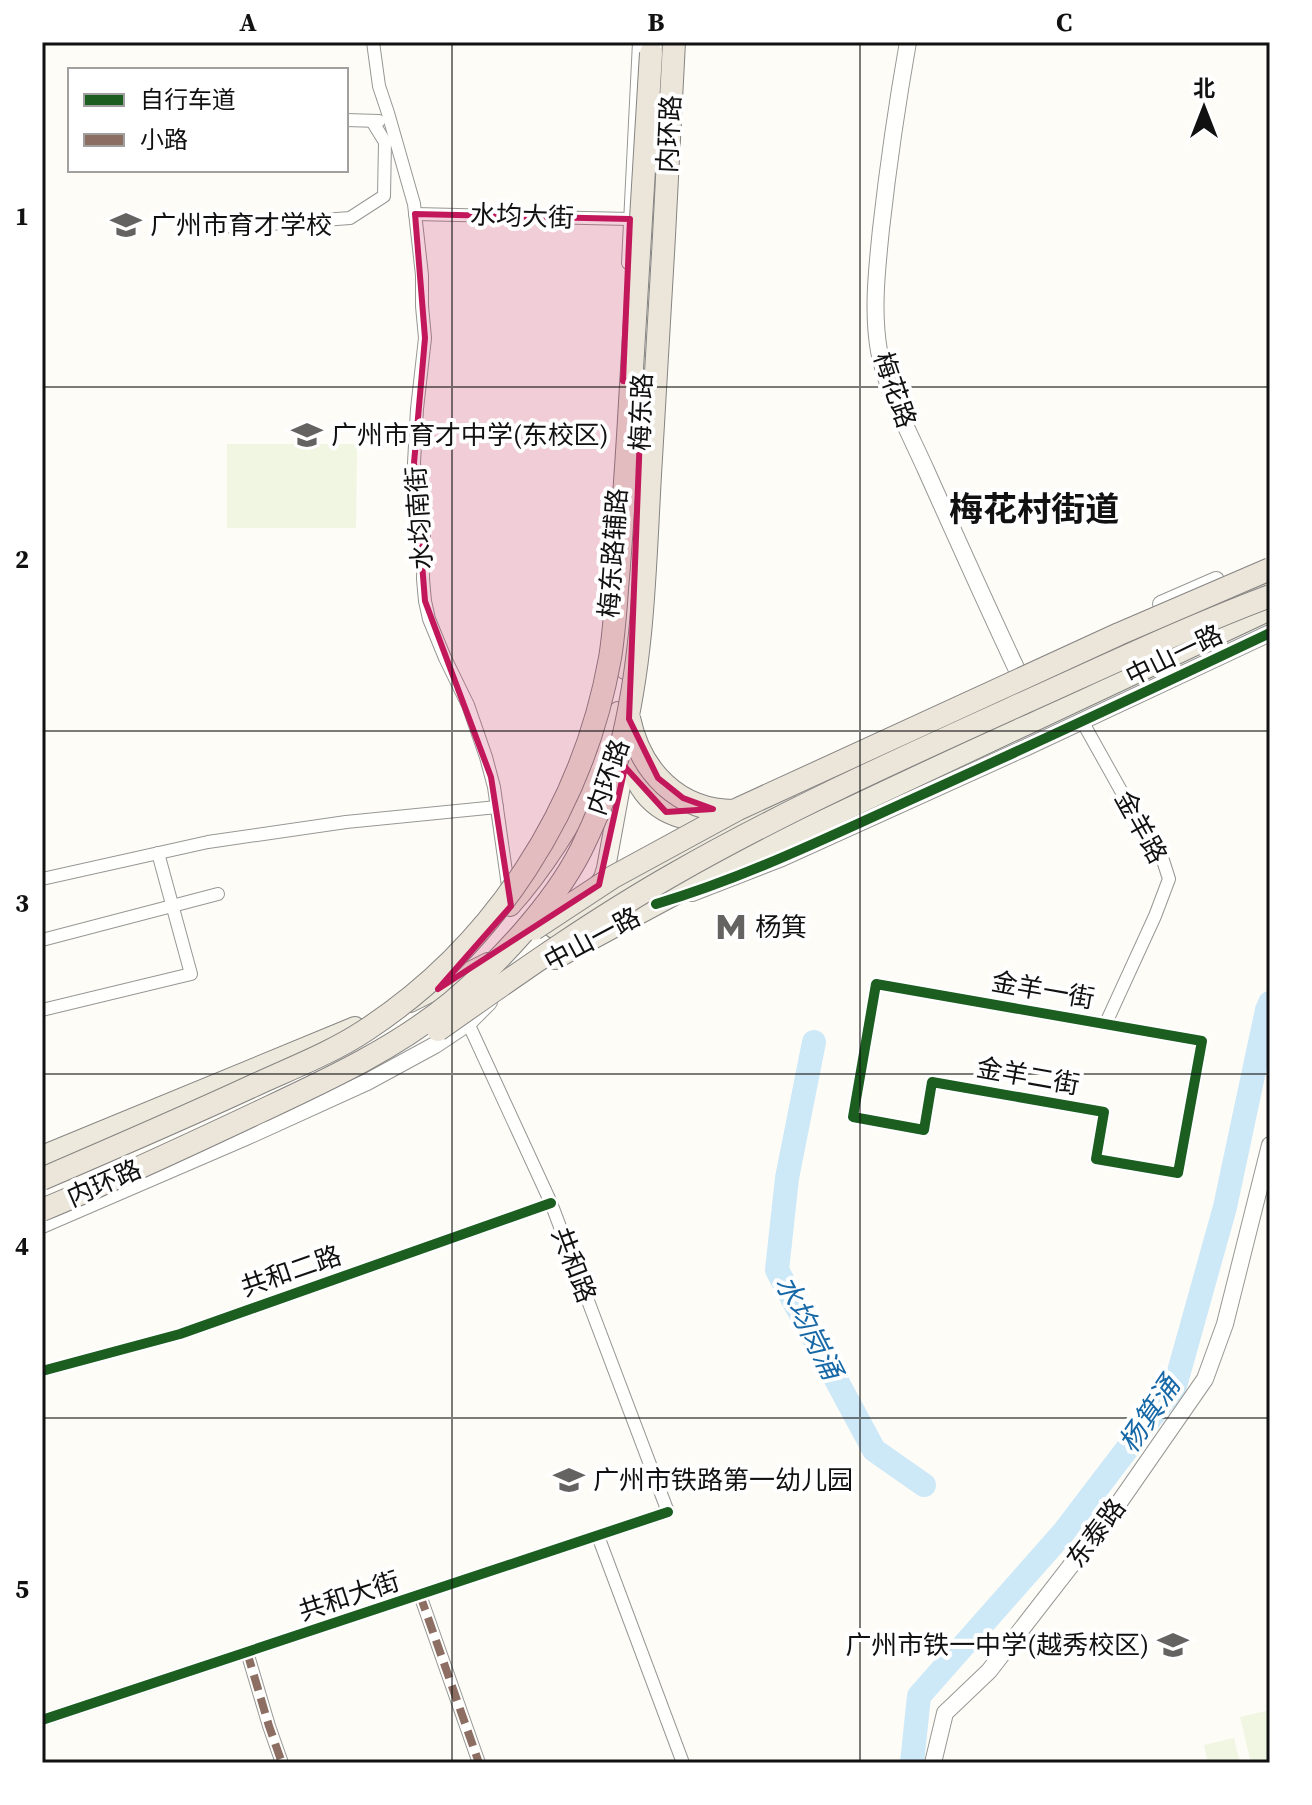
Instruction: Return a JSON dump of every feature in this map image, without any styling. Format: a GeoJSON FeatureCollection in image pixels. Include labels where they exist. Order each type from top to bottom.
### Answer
{"type":"FeatureCollection","features":[{"type":"Feature","properties":{"kind":"highway","name":"内环路"},"geometry":{"type":"LineString","coordinates":[[42,1210],[177,1151],[387,1046],[433,1016],[491,966],[537,915],[570,870],[591,829],[614,769],[634,679],[661,292],[674,42]]}},
{"type":"Feature","properties":{"kind":"highway","name":"内环路"},"geometry":{"type":"LineString","coordinates":[[42,1179],[218,1103],[365,1031],[464,949],[506,900],[541,846],[568,792],[591,735],[607,673],[613,633],[653,45]]}},
{"type":"Feature","properties":{"kind":"highway"},"geometry":{"type":"LineString","coordinates":[[625,491],[627,704],[632,732],[645,761],[658,778],[697,805],[725,811],[786,805],[876,769],[1167,637],[1266,588]]}},
{"type":"Feature","properties":{"kind":"highway"},"geometry":{"type":"LineString","coordinates":[[365,1031],[446,986],[613,877],[725,816],[1119,634],[1270,570]]}},
{"type":"Feature","properties":{"kind":"highway"},"geometry":{"type":"LineString","coordinates":[[177,1151],[290,1109],[367,1074],[410,1049],[620,906],[678,872],[876,769]]}},
{"type":"Feature","properties":{"kind":"main road","name":"梅东路"},"geometry":{"type":"LineString","coordinates":[[609,884],[608,857],[627,752],[634,677],[647,474],[652,290],[653,45]]}},
{"type":"Feature","properties":{"kind":"main road","name":"梅东路"},"geometry":{"type":"LineString","coordinates":[[609,884],[587,855],[583,833],[586,806],[613,733],[625,678],[639,476],[653,45]]}},
{"type":"Feature","properties":{"kind":"main road"},"geometry":{"type":"LineString","coordinates":[[1266,588],[1270,570]]}},
{"type":"Feature","properties":{"kind":"main road","name":"中山一路"},"geometry":{"type":"LineString","coordinates":[[549,931],[609,884],[1192,614],[1266,588]]}},
{"type":"Feature","properties":{"kind":"main road","name":"中山一路"},"geometry":{"type":"LineString","coordinates":[[42,1201],[312,1084],[500,988],[708,875],[1265,615]]}},
{"type":"Feature","properties":{"kind":"main road"},"geometry":{"type":"LineString","coordinates":[[1017,670],[1078,667]]}},
{"type":"Feature","properties":{"kind":"main road"},"geometry":{"type":"LineString","coordinates":[[627,752],[639,787],[649,800],[666,812],[698,822],[753,818]]}},
{"type":"Feature","properties":{"kind":"main road"},"geometry":{"type":"LineString","coordinates":[[438,989],[536,875],[597,777]]}},
{"type":"Feature","properties":{"kind":"main road"},"geometry":{"type":"LineString","coordinates":[[418,1030],[464,988],[591,893],[609,884],[624,899],[656,904]]}},
{"type":"Feature","properties":{"kind":"main road","name":"中山一路"},"geometry":{"type":"LineString","coordinates":[[42,1156],[343,1033],[510,952]]}},
{"type":"Feature","properties":{"kind":"street","name":"水均南街"},"geometry":{"type":"LineString","coordinates":[[373,42],[379,86],[410,190],[422,275],[425,338],[414,463],[424,529],[425,601],[445,658],[468,705],[491,777],[511,906]]}},
{"type":"Feature","properties":{"kind":"street","name":"梅东路辅路"},"geometry":{"type":"LineString","coordinates":[[647,474],[658,437],[663,397],[683,42]]}},
{"type":"Feature","properties":{"kind":"street","name":"梅花路"},"geometry":{"type":"LineString","coordinates":[[908,42],[878,257],[876,306],[880,351],[907,428],[1017,670]]}},
{"type":"Feature","properties":{"kind":"street","name":"梅东路辅路"},"geometry":{"type":"LineString","coordinates":[[597,777],[611,585],[630,219],[653,45]]}},
{"type":"Feature","properties":{"kind":"street"},"geometry":{"type":"LineString","coordinates":[[348,120],[390,121]]}},
{"type":"Feature","properties":{"kind":"street"},"geometry":{"type":"LineString","coordinates":[[231,227],[350,218],[384,196],[385,142],[372,121]]}},
{"type":"Feature","properties":{"kind":"street","name":"水均大街"},"geometry":{"type":"LineString","coordinates":[[415,214],[630,219]]}},
{"type":"Feature","properties":{"kind":"street"},"geometry":{"type":"LineString","coordinates":[[623,381],[642,382]]}},
{"type":"Feature","properties":{"kind":"street"},"geometry":{"type":"LineString","coordinates":[[666,812],[690,814],[715,809],[1184,594],[1270,559]]}},
{"type":"Feature","properties":{"kind":"street"},"geometry":{"type":"LineString","coordinates":[[656,904],[719,884],[782,858],[1270,633]]}},
{"type":"Feature","properties":{"kind":"street"},"geometry":{"type":"LineString","coordinates":[[1017,670],[1081,687],[1104,689]]}},
{"type":"Feature","properties":{"kind":"street"},"geometry":{"type":"LineString","coordinates":[[969,751],[1007,700],[1017,670]]}},
{"type":"Feature","properties":{"kind":"street","name":"金羊路"},"geometry":{"type":"LineString","coordinates":[[1082,721],[1134,814],[1161,854],[1169,879],[1106,1023]]}},
{"type":"Feature","properties":{"kind":"street"},"geometry":{"type":"LineString","coordinates":[[42,879],[208,842],[346,822],[497,807]]}},
{"type":"Feature","properties":{"kind":"street"},"geometry":{"type":"LineString","coordinates":[[42,1010],[191,974],[158,853]]}},
{"type":"Feature","properties":{"kind":"street"},"geometry":{"type":"LineString","coordinates":[[42,940],[218,894]]}},
{"type":"Feature","properties":{"kind":"street","name":"金羊一街"},"geometry":{"type":"LineString","coordinates":[[853,1117],[876,984],[1106,1023],[1202,1041],[1178,1173]]}},
{"type":"Feature","properties":{"kind":"street"},"geometry":{"type":"LineString","coordinates":[[42,1225],[304,1111],[401,1064],[468,1023],[500,988]]}},
{"type":"Feature","properties":{"kind":"street","name":"共和路"},"geometry":{"type":"LineString","coordinates":[[468,1023],[551,1203],[668,1512]]}},
{"type":"Feature","properties":{"kind":"street","name":"金羊二街"},"geometry":{"type":"LineString","coordinates":[[853,1117],[924,1130],[932,1082],[1104,1112],[1096,1159],[1178,1173]]}},
{"type":"Feature","properties":{"kind":"street"},"geometry":{"type":"LineString","coordinates":[[239,1118],[304,1111]]}},
{"type":"Feature","properties":{"kind":"street","name":"东泰路"},"geometry":{"type":"LineString","coordinates":[[933,1763],[945,1713],[989,1671],[1114,1510],[1205,1379],[1225,1324],[1270,1145]]}},
{"type":"Feature","properties":{"kind":"street","name":"共和二路"},"geometry":{"type":"LineString","coordinates":[[42,1371],[180,1334],[551,1203]]}},
{"type":"Feature","properties":{"kind":"street","name":"共和大街"},"geometry":{"type":"LineString","coordinates":[[42,1720],[668,1512]]}},
{"type":"Feature","properties":{"kind":"street"},"geometry":{"type":"LineString","coordinates":[[598,1536],[683,1763]]}},
{"type":"Feature","properties":{"kind":"street"},"geometry":{"type":"LineString","coordinates":[[420,1595],[479,1763]]}},
{"type":"Feature","properties":{"kind":"street"},"geometry":{"type":"LineString","coordinates":[[247,1652],[282,1763]]}},
{"type":"Feature","properties":{"kind":"highlighted area"},"geometry":{"type":"Polygon","coordinates":[[[415,214],[630,219],[623,381],[642,382],[629,719],[658,778],[683,798],[713,809],[666,812],[625,767],[599,885],[438,989],[511,906],[491,777],[425,601],[414,463],[425,338],[415,214]]]}},
{"type":"Feature","properties":{"kind":"green space"},"geometry":{"type":"Polygon","coordinates":[[[227,444],[357,444],[356,528],[227,528],[227,444]]]}},
{"type":"Feature","properties":{"kind":"green space"},"geometry":{"type":"Polygon","coordinates":[[[1270,1710],[1270,1763],[1251,1763],[1240,1717],[1270,1710]]]}},
{"type":"Feature","properties":{"kind":"green space"},"geometry":{"type":"Polygon","coordinates":[[[1234,1738],[1240,1763],[1208,1763],[1204,1745],[1234,1738]]]}},
{"type":"Feature","properties":{"kind":"waterway","name":"杨箕涌"},"geometry":{"type":"LineString","coordinates":[[912,1763],[919,1696],[1063,1533],[1175,1386],[1225,1207],[1270,1003]]}},
{"type":"Feature","properties":{"kind":"waterway","name":"水均岗涌"},"geometry":{"type":"LineString","coordinates":[[814,1042],[787,1178],[777,1270],[874,1450],[924,1485]]}},
{"type":"Feature","properties":{"kind":"marked path"},"geometry":{"type":"LineString","coordinates":[[420,1595],[479,1763]]}},
{"type":"Feature","properties":{"kind":"marked path"},"geometry":{"type":"LineString","coordinates":[[247,1652],[282,1763]]}},
{"type":"Feature","properties":{"kind":"cycle path"},"geometry":{"type":"LineString","coordinates":[[656,904],[753,870],[816,843],[1270,633]]}},
{"type":"Feature","properties":{"kind":"cycle path"},"geometry":{"type":"LineString","coordinates":[[876,984],[1202,1041],[1178,1173],[1096,1159],[1104,1112],[932,1082],[924,1130],[853,1117],[876,984]]}},
{"type":"Feature","properties":{"kind":"cycle path"},"geometry":{"type":"LineString","coordinates":[[42,1371],[180,1334],[551,1203]]}},
{"type":"Feature","properties":{"kind":"cycle path"},"geometry":{"type":"LineString","coordinates":[[42,1720],[668,1512]]}},
{"type":"Feature","properties":{"kind":"place","name":"广州市育才学校"},"geometry":{"type":"Point","coordinates":[126,225]}},
{"type":"Feature","properties":{"kind":"place","name":"广州市育才中学(东校区)"},"geometry":{"type":"Point","coordinates":[307,435]}},
{"type":"Feature","properties":{"kind":"place","name":"杨箕"},"geometry":{"type":"Point","coordinates":[731,927]}},
{"type":"Feature","properties":{"kind":"place","name":"广州市铁路第一幼儿园"},"geometry":{"type":"Point","coordinates":[569,1480]}},
{"type":"Feature","properties":{"kind":"place","name":"广州市铁一中学(越秀校区)"},"geometry":{"type":"Point","coordinates":[1173,1645]}},
{"type":"Feature","properties":{"kind":"district","name":"梅花村街道"},"geometry":{"type":"Point","coordinates":[1034,509]}}]}
